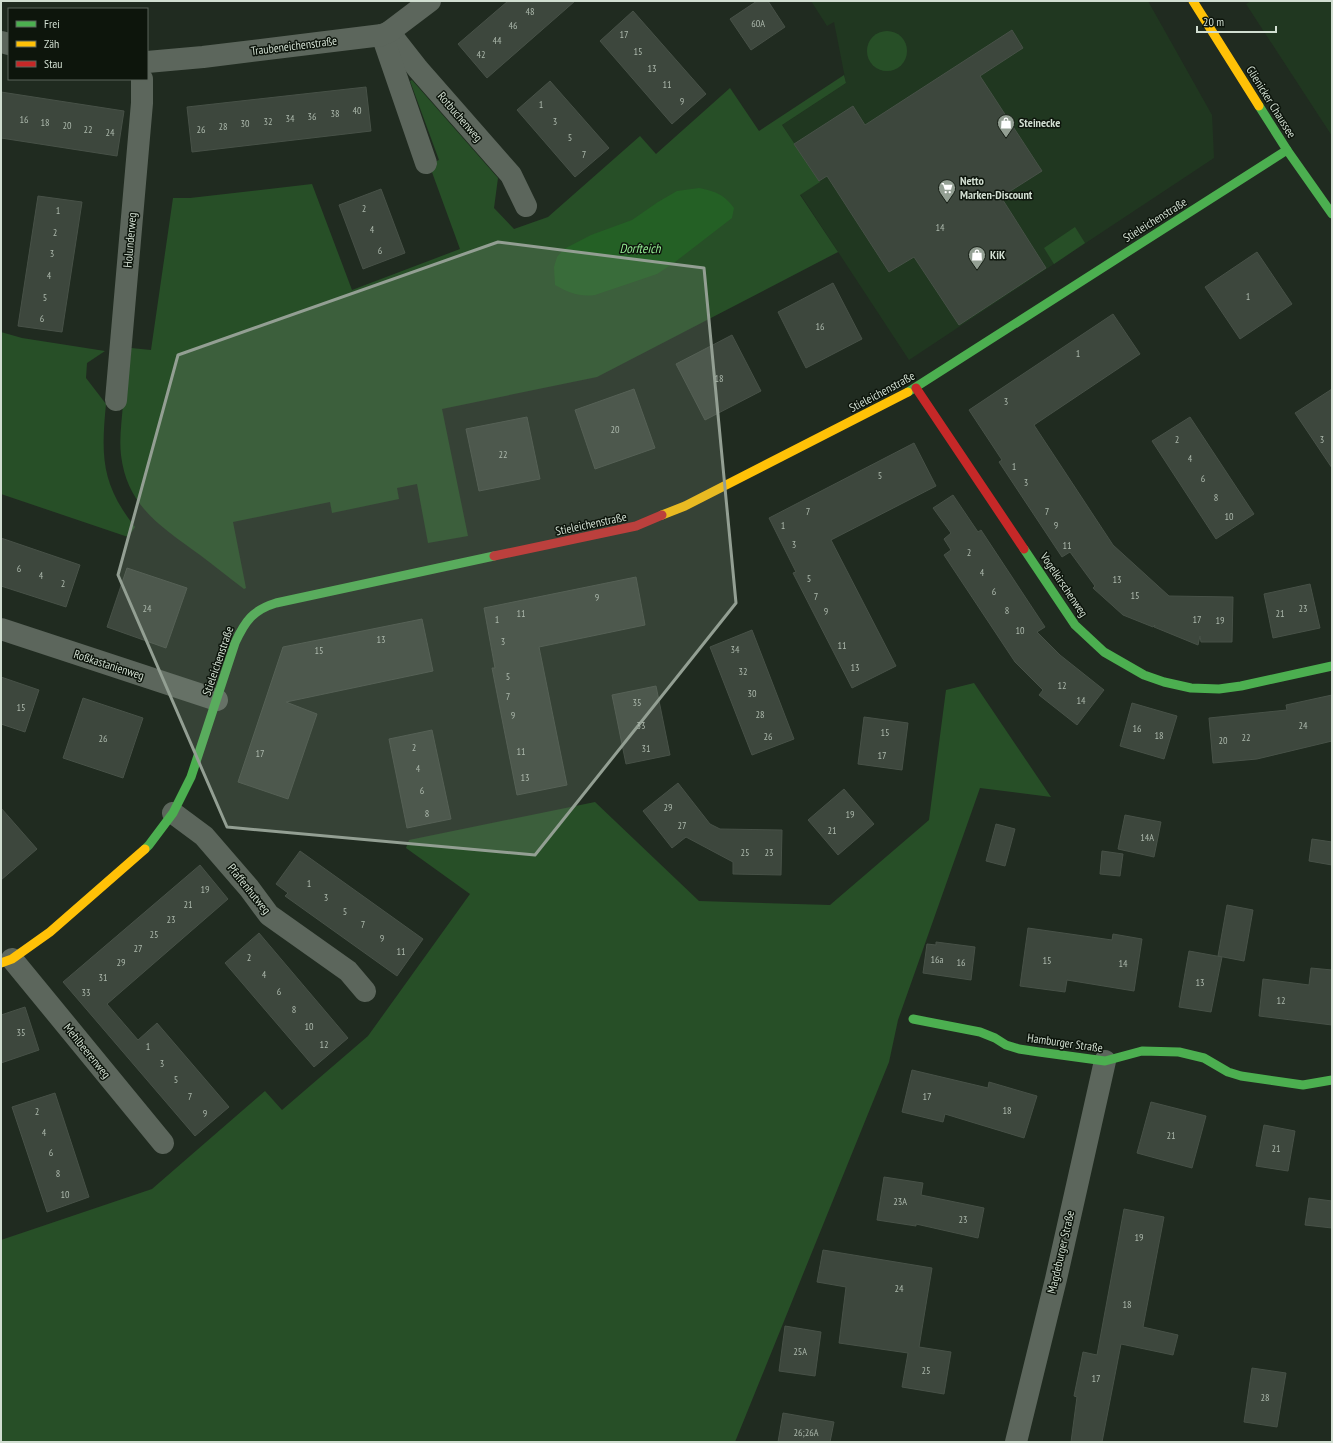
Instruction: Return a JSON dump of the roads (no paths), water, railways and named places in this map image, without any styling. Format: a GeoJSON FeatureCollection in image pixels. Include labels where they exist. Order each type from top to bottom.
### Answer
{"type":"FeatureCollection","features":[{"type":"Feature","properties":{"kind":"street","name":"Traubeneichenstraße"},"geometry":{"type":"LineString","coordinates":[[148,62],[225,55],[386,34],[430,1]]}},
{"type":"Feature","properties":{"kind":"street","name":"Glienicker Chaussee"},"geometry":{"type":"LineString","coordinates":[[1193,1],[1287,150],[1332,214]]}},
{"type":"Feature","properties":{"kind":"street"},"geometry":{"type":"LineString","coordinates":[[386,34],[426,163]]}},
{"type":"Feature","properties":{"kind":"street","name":"Rotbuchenweg"},"geometry":{"type":"LineString","coordinates":[[386,34],[511,175],[526,206]]}},
{"type":"Feature","properties":{"kind":"street","name":"Holunderweg"},"geometry":{"type":"LineString","coordinates":[[116,400],[142,103],[142,80]]}},
{"type":"Feature","properties":{"kind":"street","name":"Stieleichenstraße"},"geometry":{"type":"LineString","coordinates":[[6,961],[50,932],[149,845],[173,813],[191,777],[235,643],[242,626],[255,612],[266,606],[636,526],[685,506],[916,388],[1287,150]]}},
{"type":"Feature","properties":{"kind":"street","name":"Vogelkirschenweg"},"geometry":{"type":"LineString","coordinates":[[916,388],[1075,625],[1104,652],[1144,675],[1164,682],[1191,688],[1219,689],[1241,686],[1332,666]]}},
{"type":"Feature","properties":{"kind":"street","name":"Roßkastanienweg"},"geometry":{"type":"LineString","coordinates":[[1,629],[217,700]]}},
{"type":"Feature","properties":{"kind":"street","name":"Pfaffenhutweg"},"geometry":{"type":"LineString","coordinates":[[173,813],[204,836],[249,888],[269,915],[348,972],[364,991]]}},
{"type":"Feature","properties":{"kind":"street","name":"Mehlbeerenweg"},"geometry":{"type":"LineString","coordinates":[[6,961],[163,1143]]}},
{"type":"Feature","properties":{"kind":"street","name":"Hamburger Straße"},"geometry":{"type":"LineString","coordinates":[[913,1019],[980,1032],[995,1038],[1006,1045],[1019,1049],[1105,1061],[1142,1051],[1179,1052],[1204,1058],[1228,1072],[1241,1076],[1303,1085],[1332,1080]]}},
{"type":"Feature","properties":{"kind":"street","name":"Magdeburger Straße"},"geometry":{"type":"LineString","coordinates":[[1016,1442],[1056,1279],[1105,1061]]}},
{"type":"Feature","properties":{"kind":"water","name":"Dorfteich"},"geometry":{"type":"Polygon","coordinates":[[[699,188],[714,192],[726,199],[734,208],[732,218],[675,262],[657,274],[595,295],[575,294],[555,285],[554,267],[557,257],[564,249],[591,235],[632,220],[677,191],[699,188]]]}},
{"type":"Feature","properties":{"kind":"place","name":"Steinecke"},"geometry":{"type":"Point","coordinates":[1006,138]}},
{"type":"Feature","properties":{"kind":"place","name":"Netto Marken-Discount"},"geometry":{"type":"Point","coordinates":[947,203]}},
{"type":"Feature","properties":{"kind":"place","name":"KiK"},"geometry":{"type":"Point","coordinates":[977,270]}}]}
